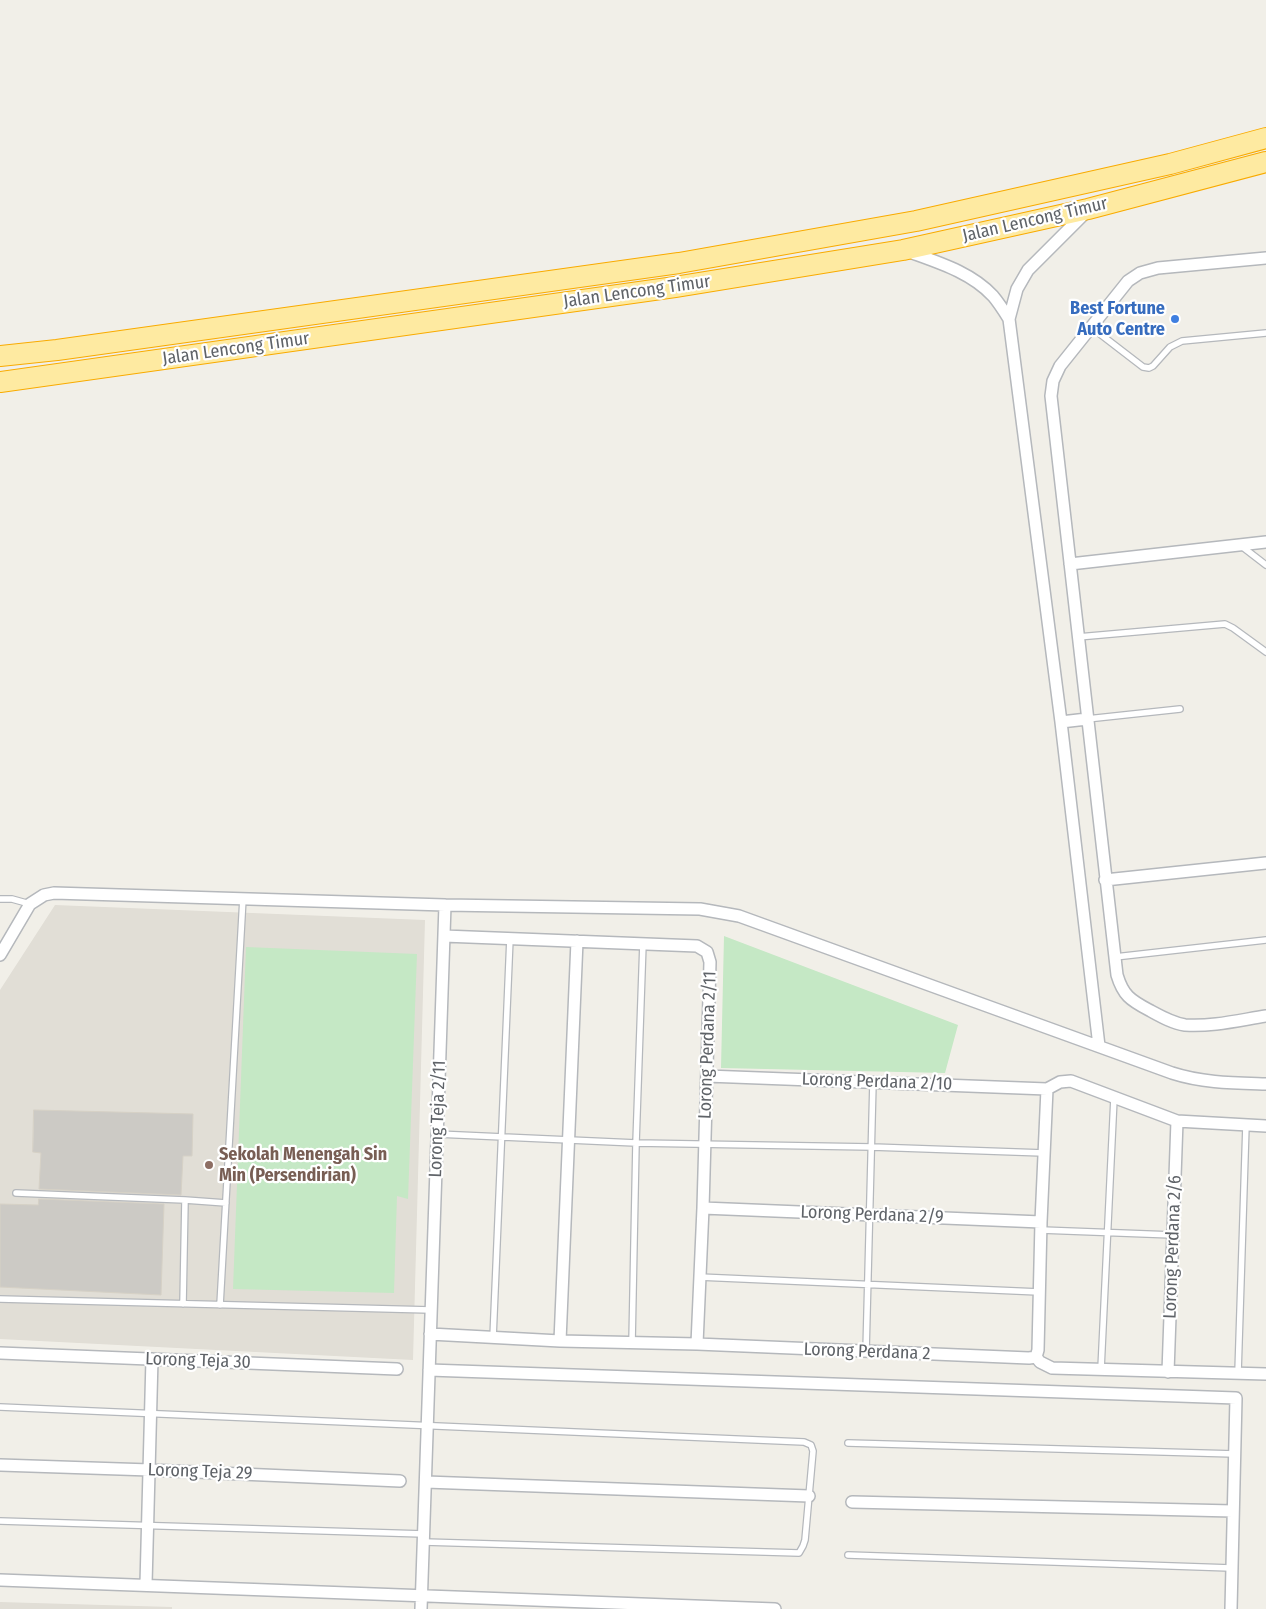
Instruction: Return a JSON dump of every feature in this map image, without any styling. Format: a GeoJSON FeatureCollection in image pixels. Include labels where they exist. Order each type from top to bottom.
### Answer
{"type":"FeatureCollection","features":[{"type":"Feature","properties":{"kind":"highway","name":"Jalan Lencong Timur"},"geometry":{"type":"LineString","coordinates":[[0,356],[57,350],[688,261],[916,221],[1170,164],[1266,138]]}},
{"type":"Feature","properties":{"kind":"highway","name":"Jalan Lencong Timur"},"geometry":{"type":"LineString","coordinates":[[0,382],[676,287],[903,250],[1088,209],[1266,162]]}},
{"type":"Feature","properties":{"kind":"street"},"geometry":{"type":"LineString","coordinates":[[1088,209],[1028,270],[1017,289],[1009,318],[1061,722],[1099,1046]]}},
{"type":"Feature","properties":{"kind":"street"},"geometry":{"type":"LineString","coordinates":[[903,250],[945,265],[967,276],[992,295],[1009,318]]}},
{"type":"Feature","properties":{"kind":"street"},"geometry":{"type":"LineString","coordinates":[[1266,258],[1158,268],[1140,273],[1128,281],[1060,366],[1053,381],[1051,396],[1117,974],[1121,989],[1131,1001],[1168,1020],[1184,1025],[1266,1016]]}},
{"type":"Feature","properties":{"kind":"street"},"geometry":{"type":"LineString","coordinates":[[1070,564],[1266,542]]}},
{"type":"Feature","properties":{"kind":"street"},"geometry":{"type":"LineString","coordinates":[[1061,722],[1087,719]]}},
{"type":"Feature","properties":{"kind":"street"},"geometry":{"type":"LineString","coordinates":[[1106,880],[1266,863]]}},
{"type":"Feature","properties":{"kind":"street"},"geometry":{"type":"LineString","coordinates":[[0,955],[30,904],[44,895],[54,893],[700,909],[721,912],[748,920],[1192,1079],[1214,1082],[1266,1084]]}},
{"type":"Feature","properties":{"kind":"street","name":"Lorong Teja 2/11"},"geometry":{"type":"LineString","coordinates":[[421,1609],[445,904]]}},
{"type":"Feature","properties":{"kind":"street","name":"Lorong Perdana 2/11"},"geometry":{"type":"LineString","coordinates":[[444,936],[697,946],[707,952],[710,962],[697,1344]]}},
{"type":"Feature","properties":{"kind":"street"},"geometry":{"type":"LineString","coordinates":[[560,1341],[577,941]]}},
{"type":"Feature","properties":{"kind":"street","name":"Lorong Perdana 2/10"},"geometry":{"type":"LineString","coordinates":[[707,1076],[1047,1089]]}},
{"type":"Feature","properties":{"kind":"street"},"geometry":{"type":"LineString","coordinates":[[1266,1126],[1177,1121],[1071,1081],[1065,1080],[1047,1089],[1038,1350],[1036,1356],[1040,1362],[1052,1368],[1266,1374]]}},
{"type":"Feature","properties":{"kind":"street","name":"Lorong Perdana 2/6"},"geometry":{"type":"LineString","coordinates":[[1168,1372],[1177,1121]]}},
{"type":"Feature","properties":{"kind":"street","name":"Lorong Perdana 2/9"},"geometry":{"type":"LineString","coordinates":[[703,1208],[870,1215],[1041,1226]]}},
{"type":"Feature","properties":{"kind":"street","name":"Lorong Perdana 2"},"geometry":{"type":"LineString","coordinates":[[430,1334],[560,1341],[697,1344],[1029,1358],[1036,1356]]}},
{"type":"Feature","properties":{"kind":"street","name":"Lorong Teja 30"},"geometry":{"type":"LineString","coordinates":[[0,1353],[397,1369]]}},
{"type":"Feature","properties":{"kind":"street"},"geometry":{"type":"LineString","coordinates":[[146,1584],[152,1359]]}},
{"type":"Feature","properties":{"kind":"street"},"geometry":{"type":"LineString","coordinates":[[429,1370],[1236,1398],[1231,1609]]}},
{"type":"Feature","properties":{"kind":"street","name":"Lorong Teja 29"},"geometry":{"type":"LineString","coordinates":[[0,1465],[400,1481]]}},
{"type":"Feature","properties":{"kind":"street"},"geometry":{"type":"LineString","coordinates":[[426,1482],[809,1496]]}},
{"type":"Feature","properties":{"kind":"street"},"geometry":{"type":"LineString","coordinates":[[852,1502],[1233,1511]]}},
{"type":"Feature","properties":{"kind":"street"},"geometry":{"type":"LineString","coordinates":[[0,1580],[422,1594],[775,1609]]}},
{"type":"Feature","properties":{"kind":"lane"},"geometry":{"type":"LineString","coordinates":[[1092,327],[1143,367],[1149,368],[1170,347],[1182,341],[1266,333]]}},
{"type":"Feature","properties":{"kind":"lane"},"geometry":{"type":"LineString","coordinates":[[1240,545],[1266,565]]}},
{"type":"Feature","properties":{"kind":"lane"},"geometry":{"type":"LineString","coordinates":[[1078,637],[1225,624],[1266,652]]}},
{"type":"Feature","properties":{"kind":"lane"},"geometry":{"type":"LineString","coordinates":[[1087,719],[1180,709]]}},
{"type":"Feature","properties":{"kind":"lane"},"geometry":{"type":"LineString","coordinates":[[220,1305],[243,898]]}},
{"type":"Feature","properties":{"kind":"lane"},"geometry":{"type":"LineString","coordinates":[[0,899],[30,904]]}},
{"type":"Feature","properties":{"kind":"lane"},"geometry":{"type":"LineString","coordinates":[[493,1338],[510,938]]}},
{"type":"Feature","properties":{"kind":"lane"},"geometry":{"type":"LineString","coordinates":[[1115,957],[1266,940]]}},
{"type":"Feature","properties":{"kind":"lane"},"geometry":{"type":"LineString","coordinates":[[632,1343],[643,943]]}},
{"type":"Feature","properties":{"kind":"lane"},"geometry":{"type":"LineString","coordinates":[[866,1352],[873,1082]]}},
{"type":"Feature","properties":{"kind":"lane"},"geometry":{"type":"LineString","coordinates":[[1102,1369],[1114,1098]]}},
{"type":"Feature","properties":{"kind":"lane"},"geometry":{"type":"LineString","coordinates":[[1238,1373],[1246,1125]]}},
{"type":"Feature","properties":{"kind":"lane"},"geometry":{"type":"LineString","coordinates":[[437,1134],[568,1141],[872,1147],[1044,1153]]}},
{"type":"Feature","properties":{"kind":"lane"},"geometry":{"type":"LineString","coordinates":[[16,1193],[226,1203]]}},
{"type":"Feature","properties":{"kind":"lane"},"geometry":{"type":"LineString","coordinates":[[183,1304],[185,1200]]}},
{"type":"Feature","properties":{"kind":"lane"},"geometry":{"type":"LineString","coordinates":[[1041,1226],[1174,1235]]}},
{"type":"Feature","properties":{"kind":"lane"},"geometry":{"type":"LineString","coordinates":[[699,1277],[1040,1292]]}},
{"type":"Feature","properties":{"kind":"lane"},"geometry":{"type":"LineString","coordinates":[[0,1299],[431,1310]]}},
{"type":"Feature","properties":{"kind":"lane"},"geometry":{"type":"LineString","coordinates":[[0,1407],[804,1442],[811,1445],[813,1451],[805,1540],[804,1546],[798,1553],[0,1521]]}},
{"type":"Feature","properties":{"kind":"lane"},"geometry":{"type":"LineString","coordinates":[[848,1443],[1235,1454]]}},
{"type":"Feature","properties":{"kind":"lane"},"geometry":{"type":"LineString","coordinates":[[848,1555],[1231,1568]]}},
{"type":"Feature","properties":{"kind":"shaded area","name":"Sekolah Menengah Sin Min (Persendirian)"},"geometry":{"type":"Polygon","coordinates":[[[55,905],[425,920],[413,1360],[0,1339],[0,990],[55,905]]]}},
{"type":"Feature","properties":{"kind":"shaded area"},"geometry":{"type":"Polygon","coordinates":[[[0,1602],[172,1607],[172,1609],[0,1609],[0,1602]]]}},
{"type":"Feature","properties":{"kind":"green space"},"geometry":{"type":"Polygon","coordinates":[[[724,936],[958,1025],[945,1073],[721,1068],[724,936]]]}},
{"type":"Feature","properties":{"kind":"green space"},"geometry":{"type":"Polygon","coordinates":[[[246,947],[417,954],[408,1199],[397,1196],[394,1293],[233,1289],[246,947]]]}},
{"type":"Feature","properties":{"kind":"building"},"geometry":{"type":"Polygon","coordinates":[[[34,1110],[193,1114],[192,1156],[183,1156],[181,1195],[39,1189],[41,1153],[33,1152],[34,1110]]]}},
{"type":"Feature","properties":{"kind":"building"},"geometry":{"type":"Polygon","coordinates":[[[39,1199],[164,1204],[161,1295],[0,1287],[0,1204],[38,1205],[39,1199]]]}},
{"type":"Feature","properties":{"kind":"place","name":"Best Fortune Auto Centre"},"geometry":{"type":"Point","coordinates":[1175,319]}},
{"type":"Feature","properties":{"kind":"place","name":"Sekolah Menengah Sin Min (Persendirian)"},"geometry":{"type":"Point","coordinates":[209,1165]}}]}
